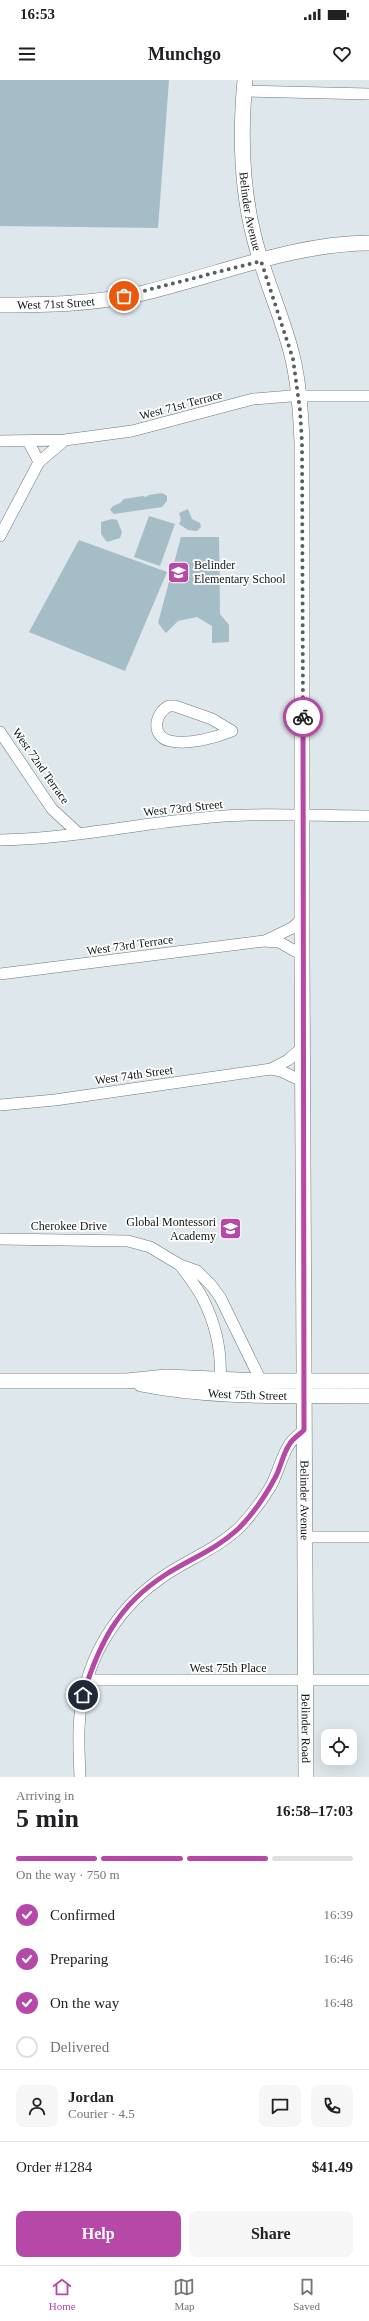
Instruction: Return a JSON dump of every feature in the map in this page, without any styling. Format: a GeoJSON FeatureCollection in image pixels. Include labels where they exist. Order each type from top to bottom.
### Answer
{"type":"FeatureCollection","features":[{"type":"Feature","properties":{"kind":"street"},"geometry":{"type":"LineString","coordinates":[[244,86],[369,94]]}},
{"type":"Feature","properties":{"kind":"street","name":"Belinder Avenue"},"geometry":{"type":"LineString","coordinates":[[244,86],[243,164],[249,217],[261,261],[287,337],[299,396],[302,443],[304,815],[302,955],[304,1082],[306,1680]]}},
{"type":"Feature","properties":{"kind":"street","name":"West 71st Street"},"geometry":{"type":"LineString","coordinates":[[0,305],[61,304],[107,300],[168,287],[261,261],[340,244],[369,243]]}},
{"type":"Feature","properties":{"kind":"street","name":"West 71st Terrace"},"geometry":{"type":"LineString","coordinates":[[0,441],[65,440],[132,431],[253,399],[299,396],[369,396]]}},
{"type":"Feature","properties":{"kind":"street"},"geometry":{"type":"LineString","coordinates":[[0,536],[39,462],[65,440]]}},
{"type":"Feature","properties":{"kind":"street"},"geometry":{"type":"LineString","coordinates":[[28,441],[39,462]]}},
{"type":"Feature","properties":{"kind":"street"},"geometry":{"type":"LineString","coordinates":[[175,706],[212,719],[232,731],[212,738],[171,741],[162,736],[159,731],[157,720],[163,709],[175,706]]}},
{"type":"Feature","properties":{"kind":"street","name":"West 72nd Terrace"},"geometry":{"type":"LineString","coordinates":[[0,732],[52,808],[78,833]]}},
{"type":"Feature","properties":{"kind":"street","name":"West 73rd Street"},"geometry":{"type":"LineString","coordinates":[[0,840],[78,833],[204,817],[304,815],[369,816]]}},
{"type":"Feature","properties":{"kind":"street","name":"West 73rd Terrace"},"geometry":{"type":"LineString","coordinates":[[264,941],[292,928],[302,919]]}},
{"type":"Feature","properties":{"kind":"street","name":"West 73rd Terrace"},"geometry":{"type":"LineString","coordinates":[[0,974],[264,941],[279,942],[302,955]]}},
{"type":"Feature","properties":{"kind":"street","name":"West 74th Street"},"geometry":{"type":"LineString","coordinates":[[271,1069],[288,1060],[303,1047]]}},
{"type":"Feature","properties":{"kind":"street","name":"West 74th Street"},"geometry":{"type":"LineString","coordinates":[[0,1105],[55,1100],[271,1069],[281,1070],[304,1082]]}},
{"type":"Feature","properties":{"kind":"street","name":"Cherokee Drive"},"geometry":{"type":"LineString","coordinates":[[0,1239],[128,1241],[150,1247],[180,1265],[197,1271],[211,1285],[220,1297],[261,1381]]}},
{"type":"Feature","properties":{"kind":"street","name":"Cherokee Drive"},"geometry":{"type":"LineString","coordinates":[[180,1265],[197,1288],[208,1312],[219,1346],[220,1380]]}},
{"type":"Feature","properties":{"kind":"street","name":"West 75th Street"},"geometry":{"type":"LineString","coordinates":[[0,1381],[127,1381],[166,1377],[261,1381],[304,1389],[369,1396]]}},
{"type":"Feature","properties":{"kind":"street","name":"West 75th Street"},"geometry":{"type":"LineString","coordinates":[[127,1381],[168,1390],[304,1389],[369,1381]]}},
{"type":"Feature","properties":{"kind":"street"},"geometry":{"type":"LineString","coordinates":[[80,1777],[80,1719],[83,1695],[98,1650],[124,1612],[146,1590],[165,1575],[218,1546],[239,1527],[258,1506],[270,1487],[289,1445],[304,1430]]}},
{"type":"Feature","properties":{"kind":"street"},"geometry":{"type":"LineString","coordinates":[[306,1537],[369,1537]]}},
{"type":"Feature","properties":{"kind":"street","name":"West 75th Place"},"geometry":{"type":"LineString","coordinates":[[88,1680],[369,1680]]}},
{"type":"Feature","properties":{"kind":"street","name":"Belinder Road"},"geometry":{"type":"LineString","coordinates":[[306,1680],[306,1777]]}},
{"type":"Feature","properties":{"kind":"shaded area"},"geometry":{"type":"Polygon","coordinates":[[[0,80],[169,80],[158,228],[0,226],[0,80]]]}},
{"type":"Feature","properties":{"kind":"shaded area"},"geometry":{"type":"Polygon","coordinates":[[[162,493],[167,496],[167,501],[162,507],[114,514],[110,510],[113,506],[120,503],[124,499],[143,496],[146,497],[149,495],[162,493]]]}},
{"type":"Feature","properties":{"kind":"shaded area"},"geometry":{"type":"Polygon","coordinates":[[[188,509],[192,519],[200,523],[201,527],[197,531],[188,530],[179,524],[181,520],[179,513],[188,509]]]}},
{"type":"Feature","properties":{"kind":"shaded area"},"geometry":{"type":"Polygon","coordinates":[[[149,516],[175,524],[160,566],[134,557],[149,516]]]}},
{"type":"Feature","properties":{"kind":"shaded area"},"geometry":{"type":"Polygon","coordinates":[[[112,519],[117,520],[122,532],[120,538],[107,542],[101,534],[101,522],[112,519]]]}},
{"type":"Feature","properties":{"kind":"shaded area"},"geometry":{"type":"Polygon","coordinates":[[[181,537],[219,537],[220,614],[229,625],[229,642],[212,643],[212,626],[197,617],[178,621],[166,633],[158,623],[181,537]]]}},
{"type":"Feature","properties":{"kind":"shaded area"},"geometry":{"type":"Polygon","coordinates":[[[79,540],[167,572],[125,671],[29,632],[79,540]]]}},
{"type":"Feature","properties":{"kind":"way so far"},"geometry":{"type":"LineString","coordinates":[[124,296],[175,285],[261,261],[293,359],[297,379],[300,410],[302,443],[303,717]]}},
{"type":"Feature","properties":{"kind":"place","name":"Belinder Elementary School"},"geometry":{"type":"Point","coordinates":[178,572]}},
{"type":"Feature","properties":{"kind":"place","name":"Global Montessori Academy"},"geometry":{"type":"Point","coordinates":[231,1229]}},
{"type":"Feature","properties":{"kind":"route"},"geometry":{"type":"LineString","coordinates":[[83,1695],[98,1650],[107,1634],[124,1612],[146,1590],[165,1575],[218,1546],[239,1527],[258,1506],[270,1487],[289,1445],[304,1430],[302,955],[304,815],[303,717]]}}]}
